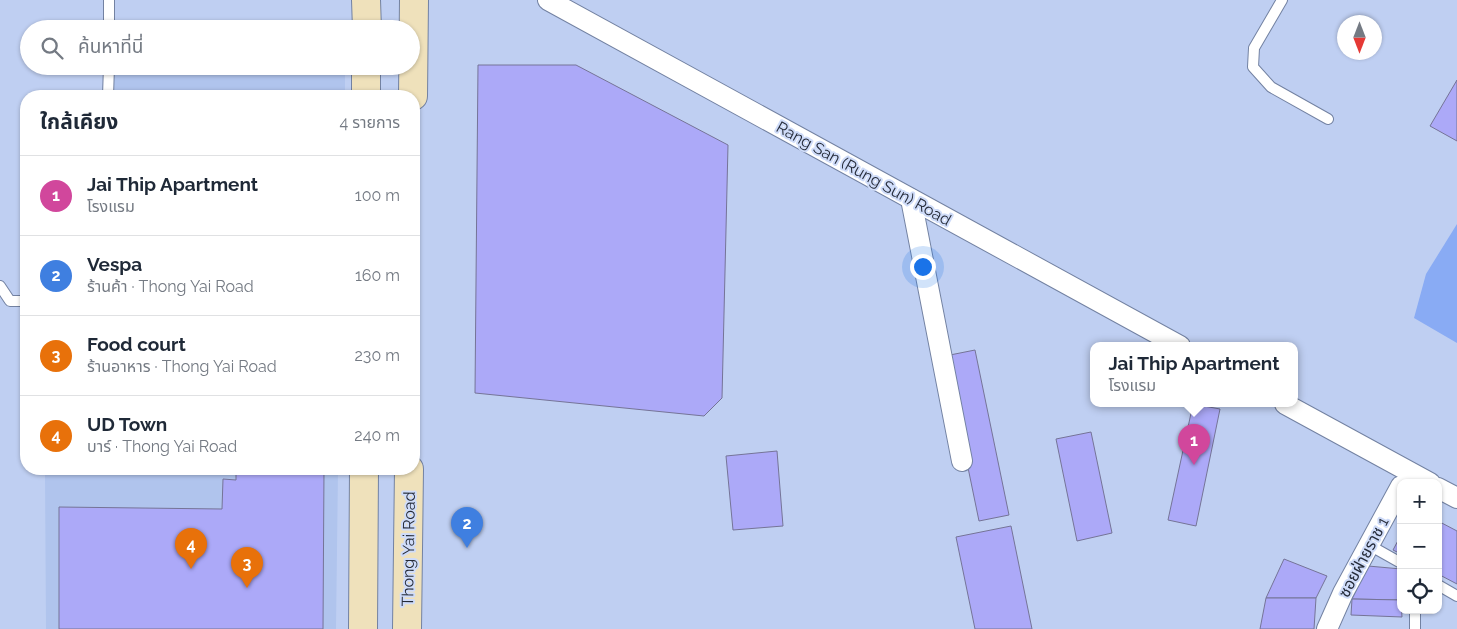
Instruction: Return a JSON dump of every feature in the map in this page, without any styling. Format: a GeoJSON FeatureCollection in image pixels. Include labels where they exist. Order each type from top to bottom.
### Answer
{"type":"FeatureCollection","features":[{"type":"Feature","properties":{"kind":"street"},"geometry":{"type":"LineString","coordinates":[[366,0],[366,20]]}},
{"type":"Feature","properties":{"kind":"street"},"geometry":{"type":"LineString","coordinates":[[414,0],[414,20]]}},
{"type":"Feature","properties":{"kind":"street","name":"Rang San (Rung Sun) Road"},"geometry":{"type":"LineString","coordinates":[[548,0],[1173,342]]}},
{"type":"Feature","properties":{"kind":"street"},"geometry":{"type":"LineString","coordinates":[[366,75],[366,90]]}},
{"type":"Feature","properties":{"kind":"street"},"geometry":{"type":"LineString","coordinates":[[413,75],[413,90]]}},
{"type":"Feature","properties":{"kind":"street"},"geometry":{"type":"LineString","coordinates":[[911,199],[962,461]]}},
{"type":"Feature","properties":{"kind":"street"},"geometry":{"type":"LineString","coordinates":[[1290,407],[1402,479]]}},
{"type":"Feature","properties":{"kind":"street"},"geometry":{"type":"LineString","coordinates":[[364,475],[364,629]]}},
{"type":"Feature","properties":{"kind":"street","name":"Thong Yai Road"},"geometry":{"type":"LineString","coordinates":[[407,629],[409,475]]}},
{"type":"Feature","properties":{"kind":"street"},"geometry":{"type":"LineString","coordinates":[[1442,490],[1457,498]]}},
{"type":"Feature","properties":{"kind":"street","name":"ซอยฝ่ายราช 1"},"geometry":{"type":"LineString","coordinates":[[1327,629],[1343,593],[1397,493]]}},
{"type":"Feature","properties":{"kind":"lane"},"geometry":{"type":"LineString","coordinates":[[109,0],[109,20]]}},
{"type":"Feature","properties":{"kind":"lane"},"geometry":{"type":"LineString","coordinates":[[1282,0],[1254,48],[1253,67],[1271,87],[1328,119]]}},
{"type":"Feature","properties":{"kind":"lane"},"geometry":{"type":"LineString","coordinates":[[108,90],[109,75]]}},
{"type":"Feature","properties":{"kind":"lane"},"geometry":{"type":"LineString","coordinates":[[0,286],[10,301],[20,301]]}},
{"type":"Feature","properties":{"kind":"lane"},"geometry":{"type":"LineString","coordinates":[[1369,545],[1397,561]]}},
{"type":"Feature","properties":{"kind":"lane"},"geometry":{"type":"LineString","coordinates":[[1442,587],[1457,596]]}},
{"type":"Feature","properties":{"kind":"lane"},"geometry":{"type":"LineString","coordinates":[[1415,614],[1415,629]]}},
{"type":"Feature","properties":{"kind":"shaded area"},"geometry":{"type":"Polygon","coordinates":[[[105,75],[345,75],[345,90],[105,90],[105,75]]]}},
{"type":"Feature","properties":{"kind":"shaded area"},"geometry":{"type":"Polygon","coordinates":[[[45,475],[338,475],[336,629],[46,629],[45,475]]]}},
{"type":"Feature","properties":{"kind":"water"},"geometry":{"type":"Polygon","coordinates":[[[1457,224],[1457,343],[1414,318],[1426,274],[1457,224]]]}},
{"type":"Feature","properties":{"kind":"building"},"geometry":{"type":"Polygon","coordinates":[[[478,65],[576,65],[728,145],[722,398],[704,416],[475,393],[478,65]]]}},
{"type":"Feature","properties":{"kind":"building"},"geometry":{"type":"Polygon","coordinates":[[[1457,80],[1457,141],[1430,126],[1457,80]]]}},
{"type":"Feature","properties":{"kind":"building"},"geometry":{"type":"Polygon","coordinates":[[[975,350],[1009,515],[979,521],[945,356],[975,350]]]}},
{"type":"Feature","properties":{"kind":"building"},"geometry":{"type":"Polygon","coordinates":[[[1192,407],[1220,409],[1196,526],[1168,520],[1192,407]]]}},
{"type":"Feature","properties":{"kind":"building"},"geometry":{"type":"Polygon","coordinates":[[[1091,432],[1112,533],[1077,541],[1056,439],[1091,432]]]}},
{"type":"Feature","properties":{"kind":"building"},"geometry":{"type":"Polygon","coordinates":[[[777,451],[783,526],[733,530],[726,456],[777,451]]]}},
{"type":"Feature","properties":{"kind":"building"},"geometry":{"type":"Polygon","coordinates":[[[236,475],[324,475],[323,629],[59,629],[59,507],[222,509],[223,479],[236,480],[236,475]]]}},
{"type":"Feature","properties":{"kind":"building"},"geometry":{"type":"Polygon","coordinates":[[[1442,523],[1457,531],[1457,584],[1442,576],[1442,523]]]}},
{"type":"Feature","properties":{"kind":"building"},"geometry":{"type":"Polygon","coordinates":[[[1011,526],[1032,629],[975,629],[956,537],[1011,526]]]}},
{"type":"Feature","properties":{"kind":"building"},"geometry":{"type":"Polygon","coordinates":[[[1397,542],[1397,552],[1393,550],[1397,542]]]}},
{"type":"Feature","properties":{"kind":"building"},"geometry":{"type":"Polygon","coordinates":[[[1284,559],[1327,576],[1316,598],[1266,598],[1284,559]]]}},
{"type":"Feature","properties":{"kind":"building"},"geometry":{"type":"Polygon","coordinates":[[[1368,566],[1397,569],[1397,600],[1352,599],[1368,566]]]}},
{"type":"Feature","properties":{"kind":"building"},"geometry":{"type":"Polygon","coordinates":[[[1266,598],[1316,598],[1314,629],[1260,629],[1266,598]]]}},
{"type":"Feature","properties":{"kind":"building"},"geometry":{"type":"Polygon","coordinates":[[[1352,599],[1397,600],[1397,614],[1402,614],[1402,617],[1351,615],[1352,599]]]}},
{"type":"Feature","properties":{"kind":"place","name":"Jai Thip Apartment"},"geometry":{"type":"Point","coordinates":[1194,465]}},
{"type":"Feature","properties":{"kind":"place","name":"Vespa"},"geometry":{"type":"Point","coordinates":[467,548]}},
{"type":"Feature","properties":{"kind":"place","name":"UD Town"},"geometry":{"type":"Point","coordinates":[191,569]}},
{"type":"Feature","properties":{"kind":"place","name":"Food court"},"geometry":{"type":"Point","coordinates":[247,588]}}]}
